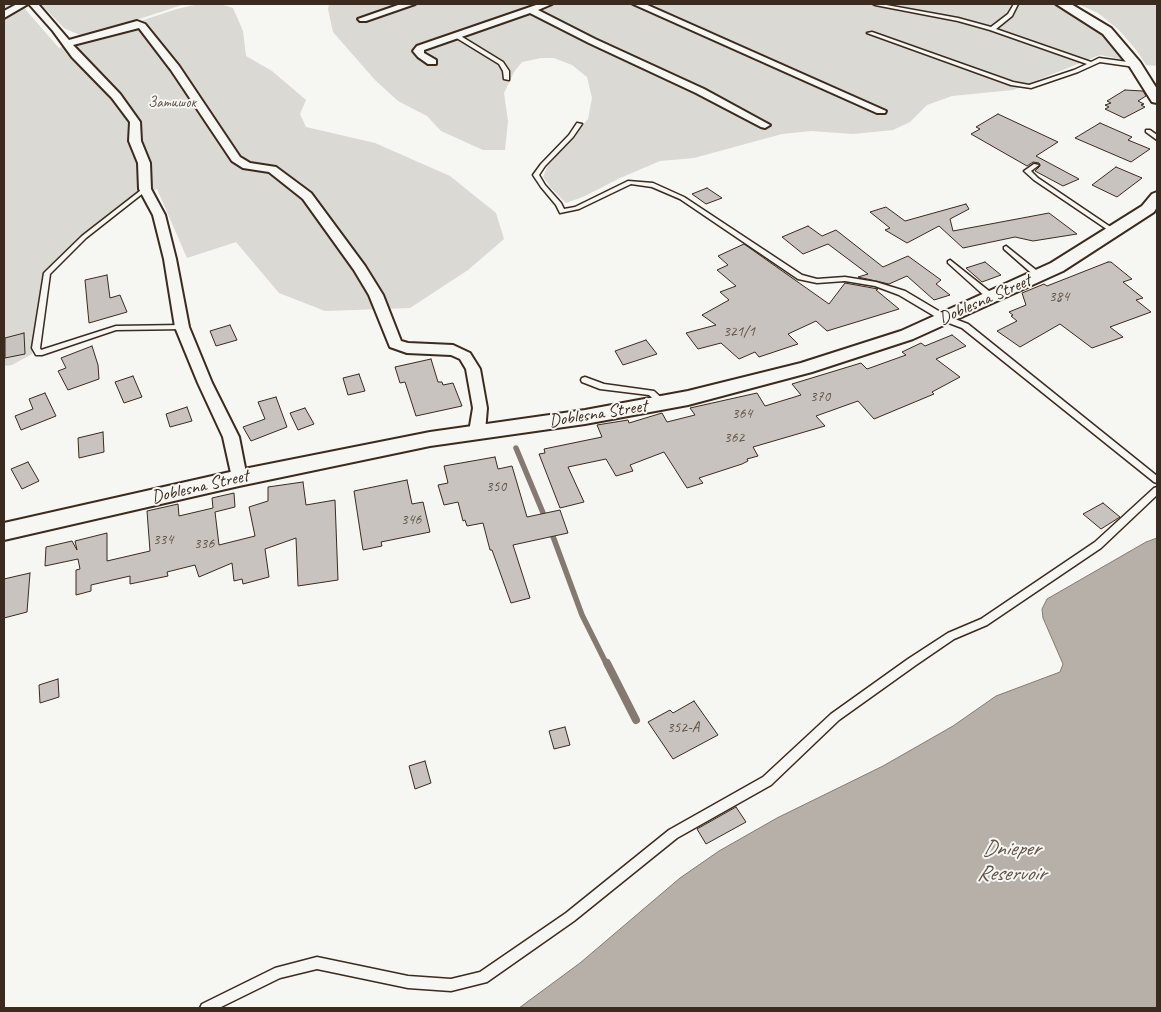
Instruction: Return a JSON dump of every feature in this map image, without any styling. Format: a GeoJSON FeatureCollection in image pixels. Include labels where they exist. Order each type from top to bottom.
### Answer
{"type":"FeatureCollection","features":[{"type":"Feature","properties":{"kind":"street"},"geometry":{"type":"LineString","coordinates":[[4,15],[23,4]]}},
{"type":"Feature","properties":{"kind":"street"},"geometry":{"type":"LineString","coordinates":[[33,4],[75,55],[116,96],[135,122],[135,141],[144,163],[145,189],[158,215],[168,251],[182,327],[231,437],[239,478]]}},
{"type":"Feature","properties":{"kind":"street"},"geometry":{"type":"LineString","coordinates":[[363,19],[410,4]]}},
{"type":"Feature","properties":{"kind":"street"},"geometry":{"type":"LineString","coordinates":[[432,62],[421,55],[418,51],[420,48],[547,4]]}},
{"type":"Feature","properties":{"kind":"street"},"geometry":{"type":"LineString","coordinates":[[638,4],[881,112]]}},
{"type":"Feature","properties":{"kind":"street"},"geometry":{"type":"LineString","coordinates":[[1062,4],[1081,14],[1107,32],[1134,65],[1157,99]]}},
{"type":"Feature","properties":{"kind":"street"},"geometry":{"type":"LineString","coordinates":[[531,10],[592,41],[692,87],[765,125]]}},
{"type":"Feature","properties":{"kind":"street"},"geometry":{"type":"LineString","coordinates":[[67,44],[137,24],[142,26],[174,68],[236,159],[248,166],[272,169],[308,196],[372,288],[387,319],[395,344],[408,348],[454,350],[465,356],[473,369],[480,408],[477,432]]}},
{"type":"Feature","properties":{"kind":"street","name":"Doblesna Street"},"geometry":{"type":"LineString","coordinates":[[4,532],[239,478],[430,439],[585,417],[663,403],[805,368],[907,335],[1039,276],[1057,267],[1148,209],[1157,197]]}},
{"type":"Feature","properties":{"kind":"lane"},"geometry":{"type":"LineString","coordinates":[[875,4],[958,20],[992,29],[1092,64]]}},
{"type":"Feature","properties":{"kind":"lane"},"geometry":{"type":"LineString","coordinates":[[992,29],[1010,16],[1016,4]]}},
{"type":"Feature","properties":{"kind":"lane"},"geometry":{"type":"LineString","coordinates":[[870,33],[1011,84],[1029,87],[1099,60],[1134,65]]}},
{"type":"Feature","properties":{"kind":"lane"},"geometry":{"type":"LineString","coordinates":[[457,36],[501,64],[506,71],[507,79]]}},
{"type":"Feature","properties":{"kind":"lane"},"geometry":{"type":"LineString","coordinates":[[580,124],[571,136],[542,165],[536,176],[542,186],[560,204],[562,212],[577,208],[630,182],[653,185],[682,198],[800,277],[817,281],[845,279],[876,284],[902,293],[944,318],[965,326],[1157,480]]}},
{"type":"Feature","properties":{"kind":"lane"},"geometry":{"type":"LineString","coordinates":[[1148,132],[1157,138]]}},
{"type":"Feature","properties":{"kind":"lane"},"geometry":{"type":"LineString","coordinates":[[1036,165],[1027,171],[1114,231]]}},
{"type":"Feature","properties":{"kind":"lane"},"geometry":{"type":"LineString","coordinates":[[145,189],[84,237],[47,273],[36,348],[39,354],[116,328],[182,327]]}},
{"type":"Feature","properties":{"kind":"lane"},"geometry":{"type":"LineString","coordinates":[[1006,248],[1039,276]]}},
{"type":"Feature","properties":{"kind":"lane"},"geometry":{"type":"LineString","coordinates":[[950,262],[991,297]]}},
{"type":"Feature","properties":{"kind":"lane"},"geometry":{"type":"LineString","coordinates":[[585,380],[602,387],[651,394],[663,403]]}},
{"type":"Feature","properties":{"kind":"lane"},"geometry":{"type":"LineString","coordinates":[[206,1008],[279,972],[317,963],[408,982],[451,985],[483,978],[570,917],[673,834],[767,781],[835,717],[912,662],[951,636],[984,622],[1098,545],[1157,490]]}},
{"type":"Feature","properties":{"kind":"green space","name":"Затишок"},"geometry":{"type":"Polygon","coordinates":[[[4,4],[22,4],[59,48],[177,9],[199,4],[220,4],[233,8],[243,31],[246,56],[272,71],[306,100],[300,114],[306,127],[375,143],[450,176],[496,213],[504,239],[468,270],[410,308],[325,311],[279,293],[236,242],[187,258],[157,189],[123,203],[44,273],[32,354],[12,365],[4,366],[4,4]]]}},
{"type":"Feature","properties":{"kind":"green space"},"geometry":{"type":"Polygon","coordinates":[[[41,4],[185,4],[84,37],[64,28],[41,4]]]}},
{"type":"Feature","properties":{"kind":"green space"},"geometry":{"type":"Polygon","coordinates":[[[329,4],[1055,4],[1074,12],[1100,30],[1125,60],[1100,55],[1013,90],[952,96],[927,105],[910,122],[893,130],[853,134],[811,131],[782,134],[694,158],[660,161],[566,203],[543,177],[547,167],[588,119],[592,98],[587,77],[572,65],[554,58],[541,58],[522,62],[514,72],[504,93],[508,121],[505,150],[483,150],[441,131],[427,116],[398,101],[375,80],[333,32],[328,9],[329,4]]]}},
{"type":"Feature","properties":{"kind":"green space"},"geometry":{"type":"Polygon","coordinates":[[[1078,4],[1157,4],[1157,66],[1146,65],[1119,30],[1098,13],[1078,4]]]}},
{"type":"Feature","properties":{"kind":"water","name":"Dnieper Reservoir"},"geometry":{"type":"Polygon","coordinates":[[[1157,538],[1157,1008],[519,1008],[580,963],[680,878],[719,851],[777,818],[883,766],[953,726],[996,696],[1060,672],[1063,664],[1043,618],[1042,609],[1047,599],[1146,542],[1157,538]]]}},
{"type":"Feature","properties":{"kind":"building"},"geometry":{"type":"Polygon","coordinates":[[[1125,90],[1143,91],[1146,96],[1138,101],[1144,104],[1141,105],[1145,107],[1124,118],[1105,109],[1109,107],[1105,105],[1111,103],[1107,101],[1125,90]]]}},
{"type":"Feature","properties":{"kind":"building"},"geometry":{"type":"Polygon","coordinates":[[[998,114],[1058,142],[1036,156],[1079,179],[1063,186],[1035,171],[1040,166],[1039,163],[1033,162],[1027,166],[971,134],[980,129],[976,127],[998,114]]]}},
{"type":"Feature","properties":{"kind":"building"},"geometry":{"type":"Polygon","coordinates":[[[1100,123],[1132,137],[1128,140],[1150,149],[1131,162],[1075,138],[1100,123]]]}},
{"type":"Feature","properties":{"kind":"building"},"geometry":{"type":"Polygon","coordinates":[[[1116,167],[1142,178],[1117,197],[1092,185],[1116,167]]]}},
{"type":"Feature","properties":{"kind":"building"},"geometry":{"type":"Polygon","coordinates":[[[707,188],[722,198],[706,204],[692,194],[707,188]]]}},
{"type":"Feature","properties":{"kind":"building"},"geometry":{"type":"Polygon","coordinates":[[[966,204],[969,209],[950,219],[953,231],[1049,213],[1077,234],[1033,241],[1015,237],[963,248],[939,226],[907,243],[885,230],[890,228],[870,212],[886,207],[905,221],[966,204]]]}},
{"type":"Feature","properties":{"kind":"building"},"geometry":{"type":"Polygon","coordinates":[[[808,226],[822,236],[836,230],[883,267],[908,256],[941,280],[936,284],[950,295],[934,300],[907,276],[889,284],[858,277],[868,274],[828,244],[803,254],[782,237],[808,226]]]}},
{"type":"Feature","properties":{"kind":"building"},"geometry":{"type":"Polygon","coordinates":[[[744,244],[829,304],[845,283],[878,289],[876,290],[899,309],[827,331],[816,321],[788,334],[798,344],[759,357],[755,352],[739,359],[721,343],[698,349],[686,333],[716,325],[702,315],[729,300],[720,292],[736,286],[717,270],[728,265],[718,256],[744,244]]]}},
{"type":"Feature","properties":{"kind":"building"},"geometry":{"type":"Polygon","coordinates":[[[985,262],[1001,275],[982,282],[966,268],[985,262]]]}},
{"type":"Feature","properties":{"kind":"building"},"geometry":{"type":"Polygon","coordinates":[[[1111,262],[1132,279],[1123,282],[1143,298],[1136,300],[1151,312],[1110,327],[1123,337],[1092,348],[1060,324],[1020,347],[997,331],[1017,321],[1009,312],[1026,305],[1022,293],[1044,284],[1047,286],[1111,262]]]}},
{"type":"Feature","properties":{"kind":"building"},"geometry":{"type":"Polygon","coordinates":[[[107,275],[110,298],[120,295],[127,312],[89,323],[85,280],[107,275]]]}},
{"type":"Feature","properties":{"kind":"building"},"geometry":{"type":"Polygon","coordinates":[[[230,325],[237,340],[216,346],[210,331],[230,325]]]}},
{"type":"Feature","properties":{"kind":"building"},"geometry":{"type":"Polygon","coordinates":[[[24,333],[25,354],[5,358],[5,338],[24,333]]]}},
{"type":"Feature","properties":{"kind":"building"},"geometry":{"type":"Polygon","coordinates":[[[952,335],[966,346],[936,359],[960,377],[932,392],[934,394],[874,419],[858,401],[816,416],[825,426],[753,447],[758,456],[747,459],[748,461],[742,464],[699,478],[703,483],[687,488],[664,452],[630,465],[633,471],[616,476],[606,459],[568,467],[584,502],[560,508],[539,454],[545,453],[544,449],[602,437],[597,425],[628,420],[629,423],[662,413],[667,422],[695,415],[690,408],[757,393],[765,406],[801,395],[792,384],[861,363],[867,369],[906,355],[902,352],[921,343],[925,346],[952,335]]]}},
{"type":"Feature","properties":{"kind":"building"},"geometry":{"type":"Polygon","coordinates":[[[646,340],[657,354],[623,365],[615,351],[646,340]]]}},
{"type":"Feature","properties":{"kind":"building"},"geometry":{"type":"Polygon","coordinates":[[[92,346],[98,365],[99,379],[68,390],[58,371],[66,368],[61,358],[92,346]]]}},
{"type":"Feature","properties":{"kind":"building"},"geometry":{"type":"Polygon","coordinates":[[[431,359],[438,382],[442,382],[443,385],[453,383],[462,406],[416,416],[405,382],[400,383],[395,367],[431,359]]]}},
{"type":"Feature","properties":{"kind":"building"},"geometry":{"type":"Polygon","coordinates":[[[359,374],[365,391],[348,395],[343,378],[359,374]]]}},
{"type":"Feature","properties":{"kind":"building"},"geometry":{"type":"Polygon","coordinates":[[[133,376],[142,397],[124,403],[115,382],[133,376]]]}},
{"type":"Feature","properties":{"kind":"building"},"geometry":{"type":"Polygon","coordinates":[[[45,393],[56,416],[21,430],[15,416],[33,409],[29,399],[45,393]]]}},
{"type":"Feature","properties":{"kind":"building"},"geometry":{"type":"Polygon","coordinates":[[[276,397],[287,427],[251,441],[243,427],[265,419],[258,402],[276,397]]]}},
{"type":"Feature","properties":{"kind":"building"},"geometry":{"type":"Polygon","coordinates":[[[187,407],[192,421],[170,427],[166,414],[187,407]]]}},
{"type":"Feature","properties":{"kind":"building"},"geometry":{"type":"Polygon","coordinates":[[[305,408],[314,424],[298,430],[290,413],[305,408]]]}},
{"type":"Feature","properties":{"kind":"building"},"geometry":{"type":"Polygon","coordinates":[[[103,432],[104,452],[79,458],[78,438],[103,432]]]}},
{"type":"Feature","properties":{"kind":"building"},"geometry":{"type":"Polygon","coordinates":[[[495,457],[498,469],[512,466],[527,517],[560,510],[568,533],[513,545],[530,598],[511,603],[492,550],[490,550],[483,523],[467,526],[465,520],[463,521],[458,502],[444,505],[438,485],[448,483],[444,466],[495,457]]]}},
{"type":"Feature","properties":{"kind":"building"},"geometry":{"type":"Polygon","coordinates":[[[28,462],[39,481],[22,489],[11,469],[28,462]]]}},
{"type":"Feature","properties":{"kind":"building"},"geometry":{"type":"Polygon","coordinates":[[[407,480],[412,504],[423,502],[430,532],[381,542],[382,546],[363,550],[354,491],[407,480]]]}},
{"type":"Feature","properties":{"kind":"building"},"geometry":{"type":"Polygon","coordinates":[[[303,482],[306,505],[335,500],[338,580],[298,586],[296,538],[265,549],[269,577],[243,584],[242,579],[234,581],[232,563],[199,577],[195,565],[167,572],[168,576],[130,584],[130,576],[91,585],[91,591],[76,595],[76,570],[80,569],[78,559],[45,566],[46,547],[72,541],[77,550],[75,541],[107,533],[107,561],[150,551],[147,511],[178,504],[179,516],[213,508],[212,498],[234,493],[235,507],[215,512],[219,545],[255,536],[249,507],[268,501],[268,487],[303,482]]]}},
{"type":"Feature","properties":{"kind":"building"},"geometry":{"type":"Polygon","coordinates":[[[1103,503],[1120,517],[1101,529],[1083,514],[1103,503]]]}},
{"type":"Feature","properties":{"kind":"building"},"geometry":{"type":"Polygon","coordinates":[[[30,573],[27,612],[4,618],[4,579],[30,573]]]}},
{"type":"Feature","properties":{"kind":"building"},"geometry":{"type":"Polygon","coordinates":[[[58,679],[59,697],[40,703],[39,685],[58,679]]]}},
{"type":"Feature","properties":{"kind":"building"},"geometry":{"type":"Polygon","coordinates":[[[694,701],[718,735],[673,759],[648,722],[670,710],[673,713],[694,701]]]}},
{"type":"Feature","properties":{"kind":"building"},"geometry":{"type":"Polygon","coordinates":[[[565,727],[570,745],[554,749],[549,731],[565,727]]]}},
{"type":"Feature","properties":{"kind":"building"},"geometry":{"type":"Polygon","coordinates":[[[425,761],[431,783],[415,789],[409,766],[425,761]]]}},
{"type":"Feature","properties":{"kind":"building"},"geometry":{"type":"Polygon","coordinates":[[[736,807],[746,822],[706,844],[697,829],[736,807]]]}},
{"type":"Feature","properties":{"kind":"waterway"},"geometry":{"type":"LineString","coordinates":[[516,448],[546,520]]}},
{"type":"Feature","properties":{"kind":"waterway"},"geometry":{"type":"LineString","coordinates":[[551,531],[582,615],[607,665]]}},
{"type":"Feature","properties":{"kind":"waterway"},"geometry":{"type":"LineString","coordinates":[[607,663],[636,720]]}}]}
